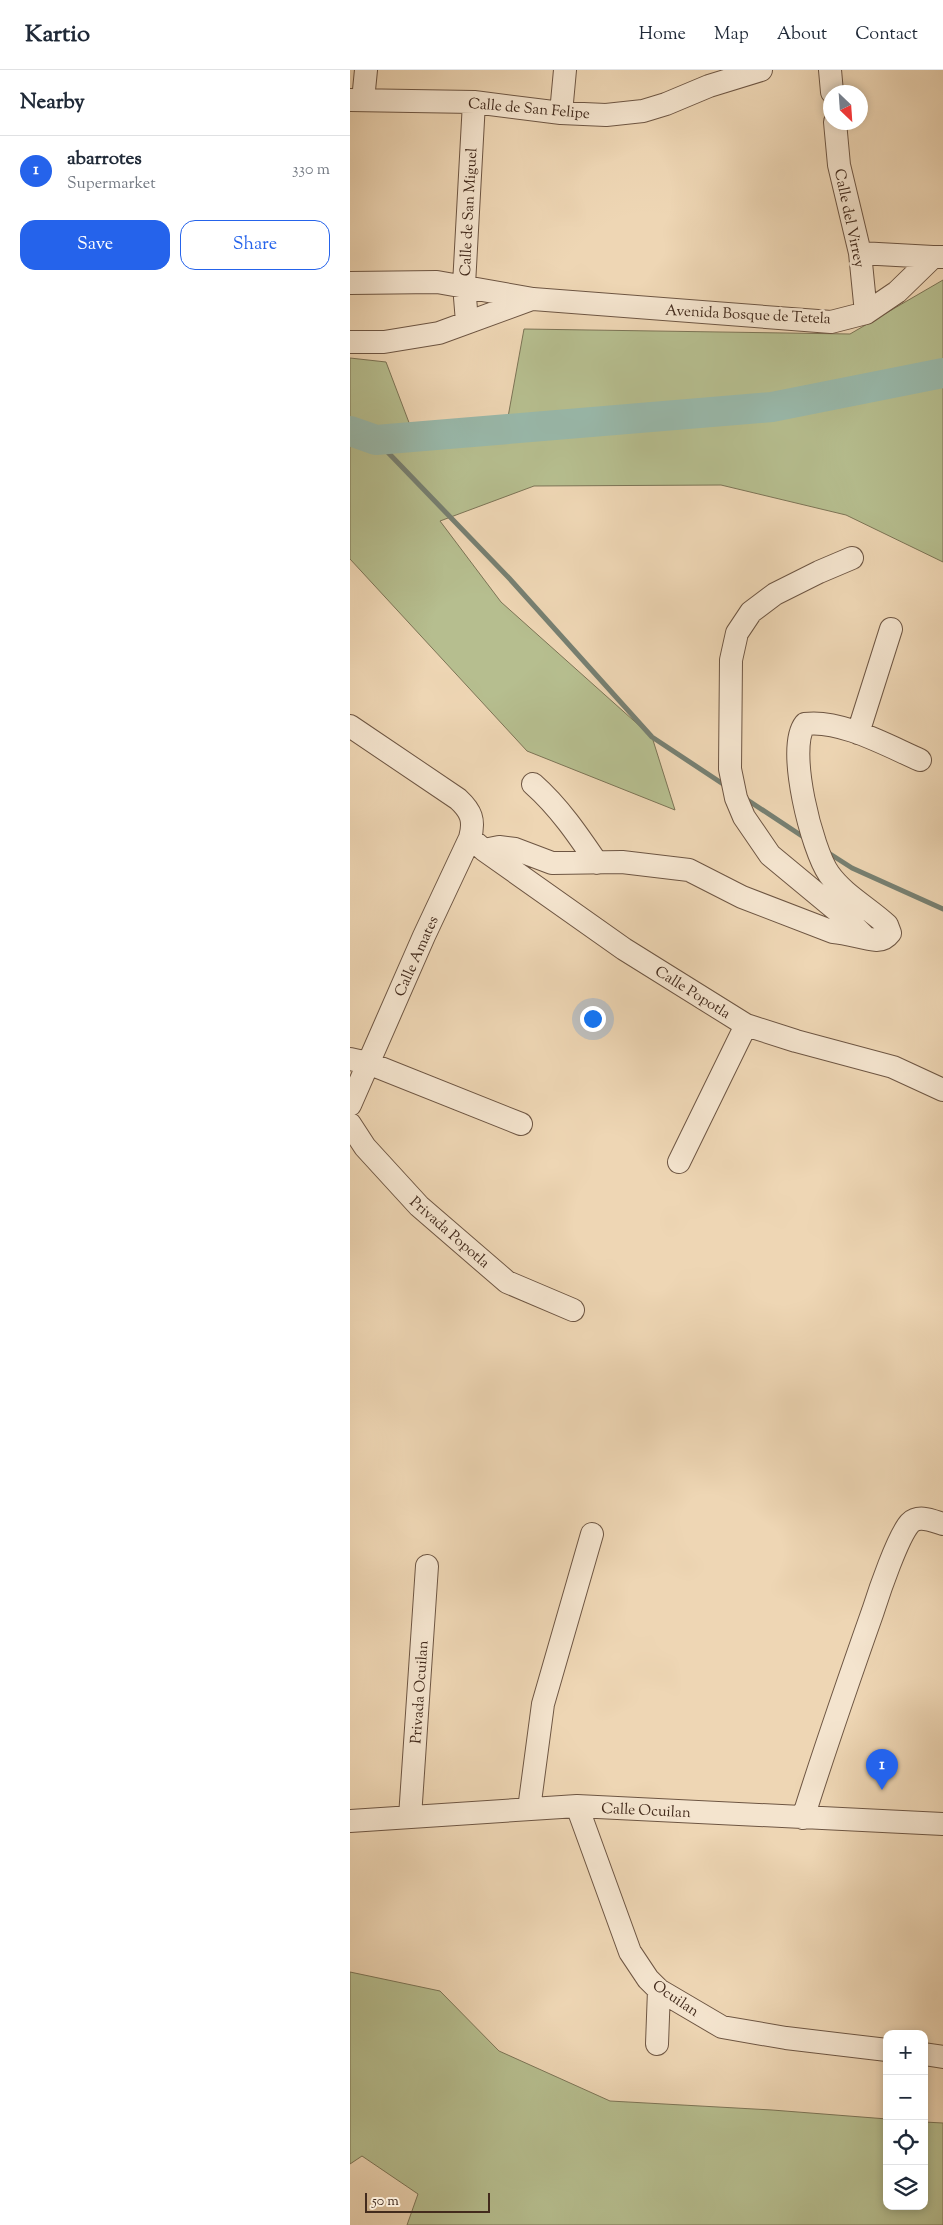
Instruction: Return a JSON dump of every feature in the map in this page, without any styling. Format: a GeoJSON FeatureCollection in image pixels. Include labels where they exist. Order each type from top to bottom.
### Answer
{"type":"FeatureCollection","features":[{"type":"Feature","properties":{"kind":"street"},"geometry":{"type":"LineString","coordinates":[[356,100],[366,70]]}},
{"type":"Feature","properties":{"kind":"street"},"geometry":{"type":"LineString","coordinates":[[561,113],[565,70]]}},
{"type":"Feature","properties":{"kind":"street","name":"Calle de San Felipe"},"geometry":{"type":"LineString","coordinates":[[356,100],[474,102],[561,113],[606,114],[643,111],[666,104],[708,86],[760,70]]}},
{"type":"Feature","properties":{"kind":"street"},"geometry":{"type":"LineString","coordinates":[[830,70],[831,85]]}},
{"type":"Feature","properties":{"kind":"street","name":"Calle de San Miguel"},"geometry":{"type":"LineString","coordinates":[[467,322],[464,285],[474,102]]}},
{"type":"Feature","properties":{"kind":"street","name":"Calle del Virrey"},"geometry":{"type":"LineString","coordinates":[[836,130],[839,165],[860,253],[866,313]]}},
{"type":"Feature","properties":{"kind":"street"},"geometry":{"type":"LineString","coordinates":[[860,253],[938,257]]}},
{"type":"Feature","properties":{"kind":"street","name":"Avenida Bosque de Tetela"},"geometry":{"type":"LineString","coordinates":[[350,283],[437,282],[464,285],[533,299],[831,322],[866,313],[897,292],[938,257]]}},
{"type":"Feature","properties":{"kind":"street","name":"Avenida Bosque de Tetela"},"geometry":{"type":"LineString","coordinates":[[350,342],[384,342],[439,332],[533,299]]}},
{"type":"Feature","properties":{"kind":"street"},"geometry":{"type":"LineString","coordinates":[[852,558],[775,594],[751,612],[737,633],[731,660],[730,769],[738,804],[744,817],[770,855],[846,918],[864,936]]}},
{"type":"Feature","properties":{"kind":"street"},"geometry":{"type":"LineString","coordinates":[[858,733],[891,629]]}},
{"type":"Feature","properties":{"kind":"street"},"geometry":{"type":"LineString","coordinates":[[477,844],[515,849],[552,863],[622,862],[689,870],[742,897],[833,932],[864,936],[876,940],[883,939],[887,937],[890,930],[878,916],[839,886],[829,874],[818,853],[806,810],[798,746],[800,732],[805,724],[822,723],[858,733],[920,760]]}},
{"type":"Feature","properties":{"kind":"street","name":"Calle Amates"},"geometry":{"type":"LineString","coordinates":[[350,726],[458,799],[467,808],[473,820],[477,844],[359,1061],[350,1105]]}},
{"type":"Feature","properties":{"kind":"street"},"geometry":{"type":"LineString","coordinates":[[533,784],[548,797],[574,829],[597,863]]}},
{"type":"Feature","properties":{"kind":"street","name":"Calle Popotla"},"geometry":{"type":"LineString","coordinates":[[477,844],[624,949],[746,1025],[796,1041],[893,1067],[943,1090]]}},
{"type":"Feature","properties":{"kind":"street"},"geometry":{"type":"LineString","coordinates":[[678,1162],[746,1025]]}},
{"type":"Feature","properties":{"kind":"street"},"geometry":{"type":"LineString","coordinates":[[359,1061],[521,1124]]}},
{"type":"Feature","properties":{"kind":"street","name":"Privada Popotla"},"geometry":{"type":"LineString","coordinates":[[350,1124],[364,1147],[419,1206],[507,1282],[573,1310]]}},
{"type":"Feature","properties":{"kind":"street"},"geometry":{"type":"LineString","coordinates":[[803,1818],[829,1735],[884,1578],[902,1538],[910,1524],[915,1520],[924,1518],[943,1524]]}},
{"type":"Feature","properties":{"kind":"street"},"geometry":{"type":"LineString","coordinates":[[529,1809],[543,1704],[592,1534]]}},
{"type":"Feature","properties":{"kind":"street","name":"Privada Ocuilan"},"geometry":{"type":"LineString","coordinates":[[410,1817],[427,1566]]}},
{"type":"Feature","properties":{"kind":"street","name":"Calle Ocuilan"},"geometry":{"type":"LineString","coordinates":[[350,1821],[577,1806],[943,1824]]}},
{"type":"Feature","properties":{"kind":"street","name":"Ocuilan"},"geometry":{"type":"LineString","coordinates":[[577,1806],[630,1952],[648,1979],[659,1990],[722,2027],[786,2038],[883,2050]]}},
{"type":"Feature","properties":{"kind":"street"},"geometry":{"type":"LineString","coordinates":[[657,2044],[659,1990]]}},
{"type":"Feature","properties":{"kind":"street"},"geometry":{"type":"LineString","coordinates":[[928,2055],[943,2057]]}},
{"type":"Feature","properties":{"kind":"green space"},"geometry":{"type":"Polygon","coordinates":[[[943,280],[943,562],[846,515],[721,485],[534,486],[440,521],[501,602],[652,737],[675,810],[527,751],[350,559],[350,358],[386,362],[416,441],[508,417],[524,329],[850,334],[943,280]]]}},
{"type":"Feature","properties":{"kind":"green space"},"geometry":{"type":"Polygon","coordinates":[[[350,1972],[440,1991],[499,2051],[610,2101],[883,2119],[883,2210],[928,2210],[928,2122],[943,2123],[943,2225],[407,2225],[418,2194],[362,2156],[350,2164],[350,1972]]]}},
{"type":"Feature","properties":{"kind":"waterway"},"geometry":{"type":"LineString","coordinates":[[350,431],[376,440],[772,407],[943,373]]}},
{"type":"Feature","properties":{"kind":"waterway"},"geometry":{"type":"LineString","coordinates":[[376,440],[509,578],[652,737],[726,786]]}},
{"type":"Feature","properties":{"kind":"waterway"},"geometry":{"type":"LineString","coordinates":[[746,799],[805,838]]}},
{"type":"Feature","properties":{"kind":"waterway"},"geometry":{"type":"LineString","coordinates":[[827,852],[852,868],[943,909]]}},
{"type":"Feature","properties":{"kind":"place","name":"abarrotes"},"geometry":{"type":"Point","coordinates":[882,1790]}}]}
